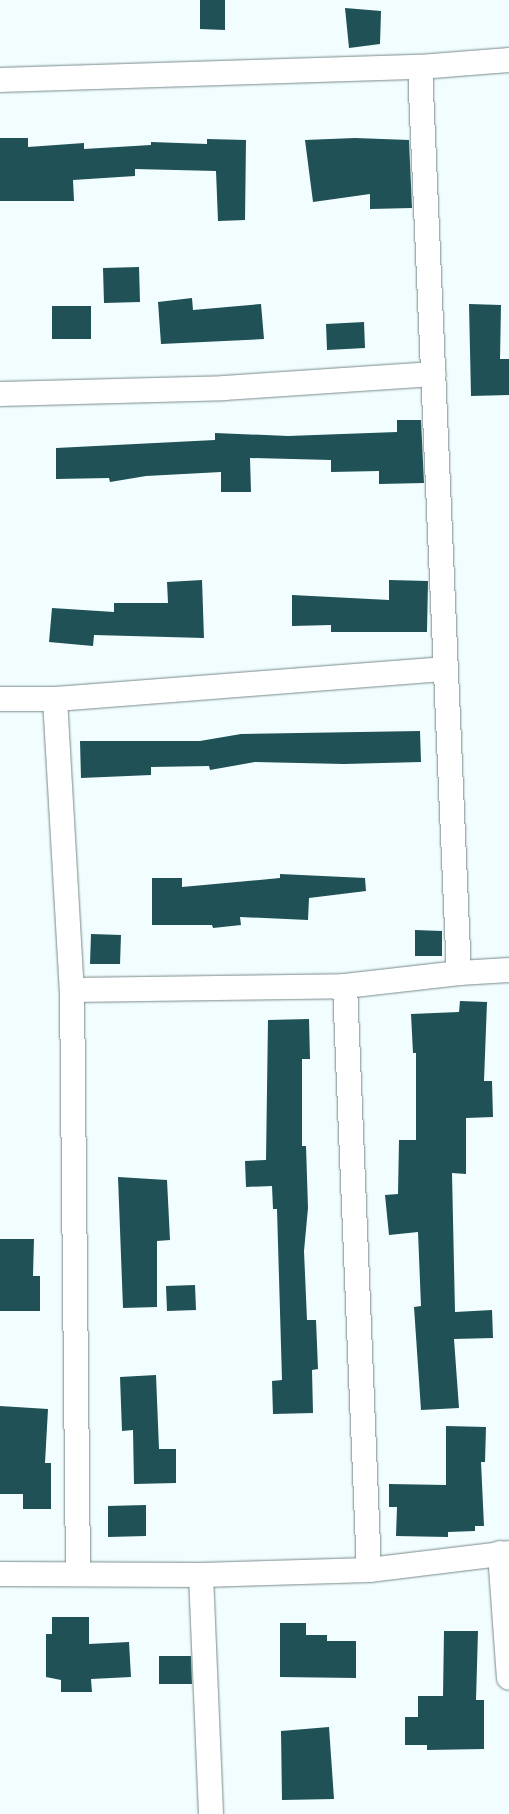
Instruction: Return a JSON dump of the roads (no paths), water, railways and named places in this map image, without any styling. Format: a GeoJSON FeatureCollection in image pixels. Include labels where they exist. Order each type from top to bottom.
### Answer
{"type":"FeatureCollection","features":[{"type":"Feature","properties":{"kind":"street"},"geometry":{"type":"LineString","coordinates":[[0,80],[420,67],[509,60]]}},
{"type":"Feature","properties":{"kind":"street"},"geometry":{"type":"LineString","coordinates":[[420,67],[423,186],[434,374],[444,669],[458,972]]}},
{"type":"Feature","properties":{"kind":"street"},"geometry":{"type":"LineString","coordinates":[[0,394],[224,388],[434,374]]}},
{"type":"Feature","properties":{"kind":"street"},"geometry":{"type":"LineString","coordinates":[[0,699],[55,699],[444,669]]}},
{"type":"Feature","properties":{"kind":"street"},"geometry":{"type":"LineString","coordinates":[[55,699],[72,990],[78,1574]]}},
{"type":"Feature","properties":{"kind":"street"},"geometry":{"type":"LineString","coordinates":[[72,990],[345,986],[458,972],[509,970]]}},
{"type":"Feature","properties":{"kind":"street"},"geometry":{"type":"LineString","coordinates":[[345,986],[369,1570]]}},
{"type":"Feature","properties":{"kind":"street"},"geometry":{"type":"LineString","coordinates":[[0,1574],[201,1575],[369,1570],[504,1553],[509,1678]]}},
{"type":"Feature","properties":{"kind":"street"},"geometry":{"type":"LineString","coordinates":[[201,1575],[211,1814]]}}]}
